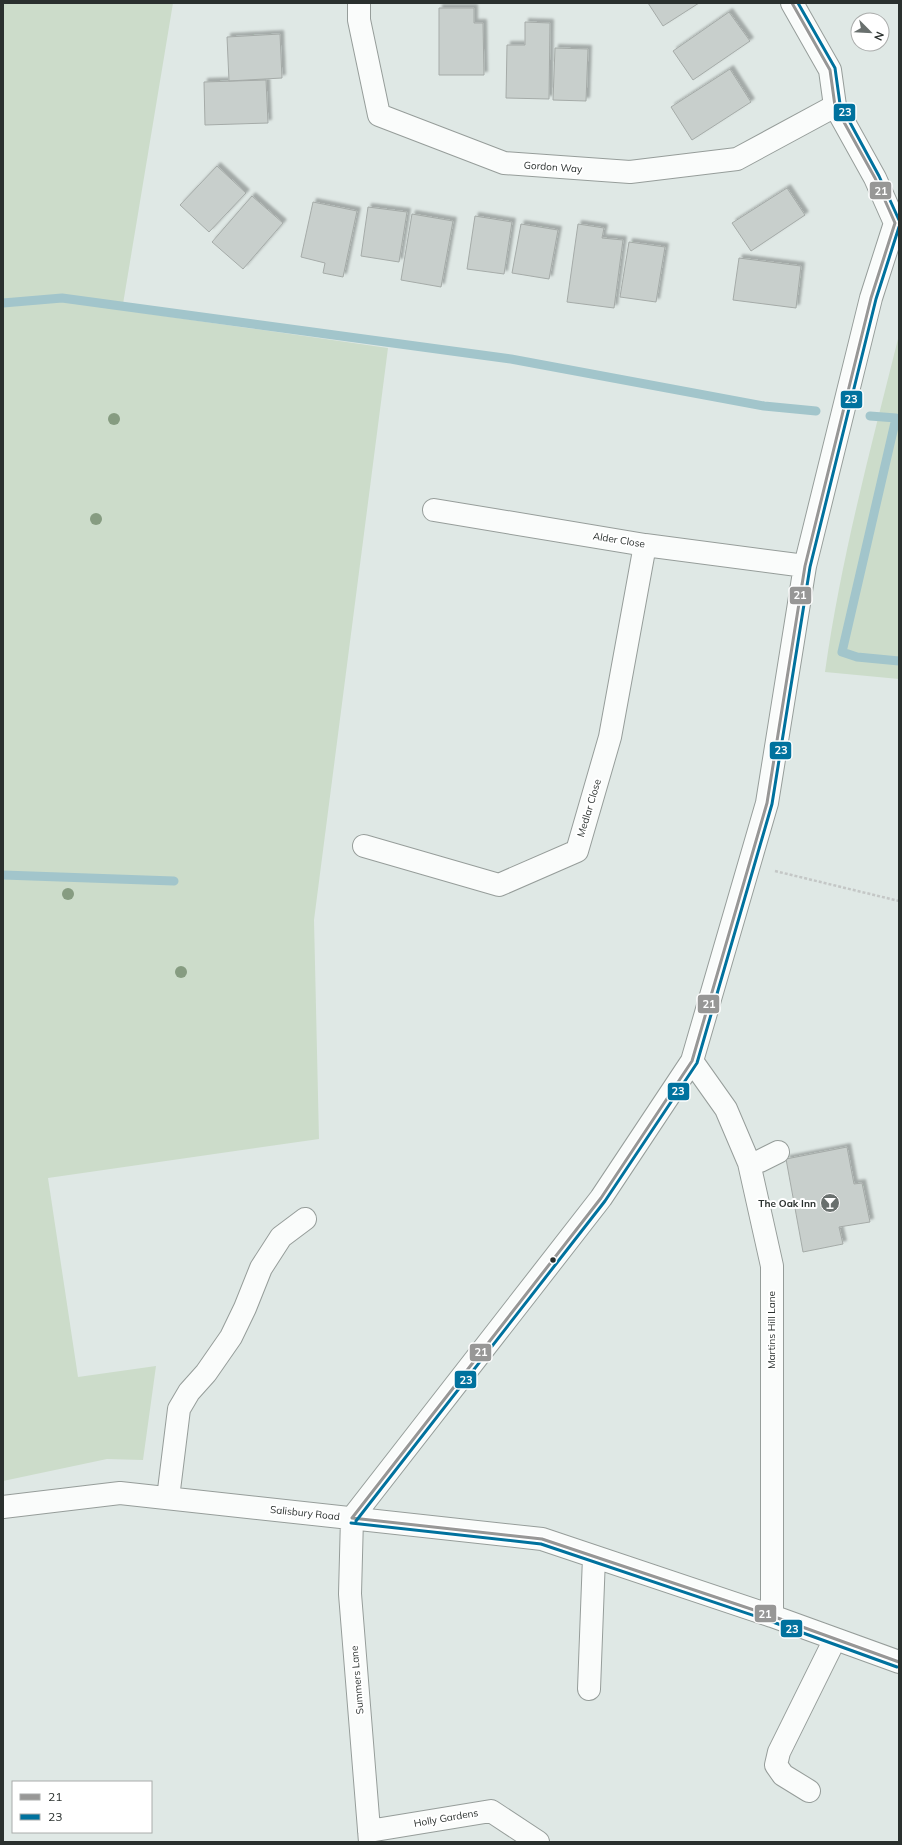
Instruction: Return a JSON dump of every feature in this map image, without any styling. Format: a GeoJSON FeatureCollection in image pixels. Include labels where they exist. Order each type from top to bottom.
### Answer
{"type":"FeatureCollection","features":[{"type":"Feature","properties":{"kind":"street","name":"Gordon Way"},"geometry":{"type":"LineString","coordinates":[[359,3],[359,20],[379,115],[504,163],[630,172],[737,159],[835,106]]}},
{"type":"Feature","properties":{"kind":"street"},"geometry":{"type":"LineString","coordinates":[[352,1518],[601,1198],[692,1061],[749,865],[767,803],[805,566],[871,298],[897,222],[875,178],[835,106],[830,70],[792,3]]}},
{"type":"Feature","properties":{"kind":"street","name":"Alder Close"},"geometry":{"type":"LineString","coordinates":[[434,510],[645,545],[805,566]]}},
{"type":"Feature","properties":{"kind":"street","name":"Medlar Close"},"geometry":{"type":"LineString","coordinates":[[364,846],[500,885],[577,851],[610,737],[645,545]]}},
{"type":"Feature","properties":{"kind":"street","name":"Martins Hill Lane"},"geometry":{"type":"LineString","coordinates":[[692,1061],[726,1109],[749,1163],[772,1266],[772,1616]]}},
{"type":"Feature","properties":{"kind":"street"},"geometry":{"type":"LineString","coordinates":[[749,1163],[760,1161],[778,1152]]}},
{"type":"Feature","properties":{"kind":"street"},"geometry":{"type":"LineString","coordinates":[[168,1498],[180,1409],[189,1392],[206,1373],[231,1337],[246,1308],[261,1268],[281,1237],[305,1219]]}},
{"type":"Feature","properties":{"kind":"street","name":"Salisbury Road"},"geometry":{"type":"LineString","coordinates":[[3,1507],[120,1493],[542,1539],[772,1616],[899,1662]]}},
{"type":"Feature","properties":{"kind":"street","name":"Summers Lane"},"geometry":{"type":"LineString","coordinates":[[352,1518],[350,1594],[369,1837]]}},
{"type":"Feature","properties":{"kind":"street"},"geometry":{"type":"LineString","coordinates":[[589,1690],[594,1557]]}},
{"type":"Feature","properties":{"kind":"street"},"geometry":{"type":"LineString","coordinates":[[809,1791],[783,1775],[776,1765],[779,1752],[835,1639]]}},
{"type":"Feature","properties":{"kind":"street","name":"Holly Gardens"},"geometry":{"type":"LineString","coordinates":[[369,1837],[491,1811],[538,1842]]}},
{"type":"Feature","properties":{"kind":"path"},"geometry":{"type":"LineString","coordinates":[[749,865],[899,901]]}},
{"type":"Feature","properties":{"kind":"green space"},"geometry":{"type":"Polygon","coordinates":[[[3,3],[173,3],[122,310],[388,348],[314,920],[319,1139],[48,1178],[78,1377],[156,1366],[143,1460],[107,1459],[3,1481],[3,3]]]}},
{"type":"Feature","properties":{"kind":"green space"},"geometry":{"type":"Polygon","coordinates":[[[899,335],[899,679],[825,672],[839,587],[848,545],[899,335]]]}},
{"type":"Feature","properties":{"kind":"building"},"geometry":{"type":"Polygon","coordinates":[[[648,3],[699,3],[663,26],[648,3]]]}},
{"type":"Feature","properties":{"kind":"building"},"geometry":{"type":"Polygon","coordinates":[[[439,8],[474,8],[474,23],[483,23],[484,75],[439,75],[439,8]]]}},
{"type":"Feature","properties":{"kind":"building"},"geometry":{"type":"Polygon","coordinates":[[[729,12],[750,41],[693,80],[673,51],[729,12]]]}},
{"type":"Feature","properties":{"kind":"building"},"geometry":{"type":"Polygon","coordinates":[[[525,22],[550,23],[549,99],[506,98],[507,45],[525,45],[525,22]]]}},
{"type":"Feature","properties":{"kind":"building"},"geometry":{"type":"Polygon","coordinates":[[[280,34],[282,78],[229,81],[227,37],[280,34]]]}},
{"type":"Feature","properties":{"kind":"building"},"geometry":{"type":"Polygon","coordinates":[[[555,48],[588,49],[586,101],[553,100],[555,48]]]}},
{"type":"Feature","properties":{"kind":"building"},"geometry":{"type":"Polygon","coordinates":[[[730,69],[751,102],[692,140],[671,107],[730,69]]]}},
{"type":"Feature","properties":{"kind":"building"},"geometry":{"type":"Polygon","coordinates":[[[266,80],[268,123],[205,125],[204,82],[266,80]]]}},
{"type":"Feature","properties":{"kind":"building"},"geometry":{"type":"Polygon","coordinates":[[[217,166],[246,193],[209,232],[180,205],[217,166]]]}},
{"type":"Feature","properties":{"kind":"building"},"geometry":{"type":"Polygon","coordinates":[[[787,188],[805,215],[751,251],[732,223],[787,188]]]}},
{"type":"Feature","properties":{"kind":"building"},"geometry":{"type":"Polygon","coordinates":[[[252,196],[283,223],[243,269],[212,242],[252,196]]]}},
{"type":"Feature","properties":{"kind":"building"},"geometry":{"type":"Polygon","coordinates":[[[313,202],[357,211],[343,277],[323,273],[325,263],[301,257],[313,202]]]}},
{"type":"Feature","properties":{"kind":"building"},"geometry":{"type":"Polygon","coordinates":[[[368,207],[407,212],[399,262],[361,256],[368,207]]]}},
{"type":"Feature","properties":{"kind":"building"},"geometry":{"type":"Polygon","coordinates":[[[412,214],[453,221],[441,287],[401,280],[412,214]]]}},
{"type":"Feature","properties":{"kind":"building"},"geometry":{"type":"Polygon","coordinates":[[[475,216],[512,222],[504,274],[467,269],[475,216]]]}},
{"type":"Feature","properties":{"kind":"building"},"geometry":{"type":"Polygon","coordinates":[[[521,224],[558,230],[549,279],[512,273],[521,224]]]}},
{"type":"Feature","properties":{"kind":"building"},"geometry":{"type":"Polygon","coordinates":[[[578,224],[604,228],[602,238],[623,240],[614,308],[567,302],[578,224]]]}},
{"type":"Feature","properties":{"kind":"building"},"geometry":{"type":"Polygon","coordinates":[[[629,242],[665,247],[656,302],[620,297],[629,242]]]}},
{"type":"Feature","properties":{"kind":"building"},"geometry":{"type":"Polygon","coordinates":[[[739,258],[801,266],[796,308],[733,300],[739,258]]]}},
{"type":"Feature","properties":{"kind":"building","name":"The Oak Inn"},"geometry":{"type":"Polygon","coordinates":[[[847,1147],[854,1184],[862,1183],[870,1222],[839,1227],[843,1244],[803,1252],[786,1159],[847,1147]]]}},
{"type":"Feature","properties":{"kind":"waterway"},"geometry":{"type":"LineString","coordinates":[[3,303],[62,298],[511,359],[764,406],[816,411]]}},
{"type":"Feature","properties":{"kind":"waterway"},"geometry":{"type":"LineString","coordinates":[[870,416],[896,418],[842,652],[857,657],[899,661]]}},
{"type":"Feature","properties":{"kind":"waterway"},"geometry":{"type":"LineString","coordinates":[[3,875],[174,881]]}},
{"type":"Feature","properties":{"kind":"transit line","name":"21"},"geometry":{"type":"LineString","coordinates":[[352,1518],[601,1198],[692,1061],[767,803],[805,566],[871,298],[895,223],[875,178],[835,106],[830,70],[792,3]]}},
{"type":"Feature","properties":{"kind":"transit line","name":"23"},"geometry":{"type":"LineString","coordinates":[[798,3],[835,68],[840,104],[879,176],[899,220]]}},
{"type":"Feature","properties":{"kind":"transit line","name":"23"},"geometry":{"type":"LineString","coordinates":[[356,1521],[605,1201],[697,1063],[772,804],[810,567],[876,299],[899,227]]}},
{"type":"Feature","properties":{"kind":"transit line","name":"21"},"geometry":{"type":"LineString","coordinates":[[352,1518],[542,1539],[772,1616],[899,1662]]}},
{"type":"Feature","properties":{"kind":"transit line","name":"23"},"geometry":{"type":"LineString","coordinates":[[351,1523],[541,1544],[770,1621],[897,1667]]}},
{"type":"Feature","properties":{"kind":"place","name":"The Oak Inn"},"geometry":{"type":"Point","coordinates":[830,1203]}}]}
